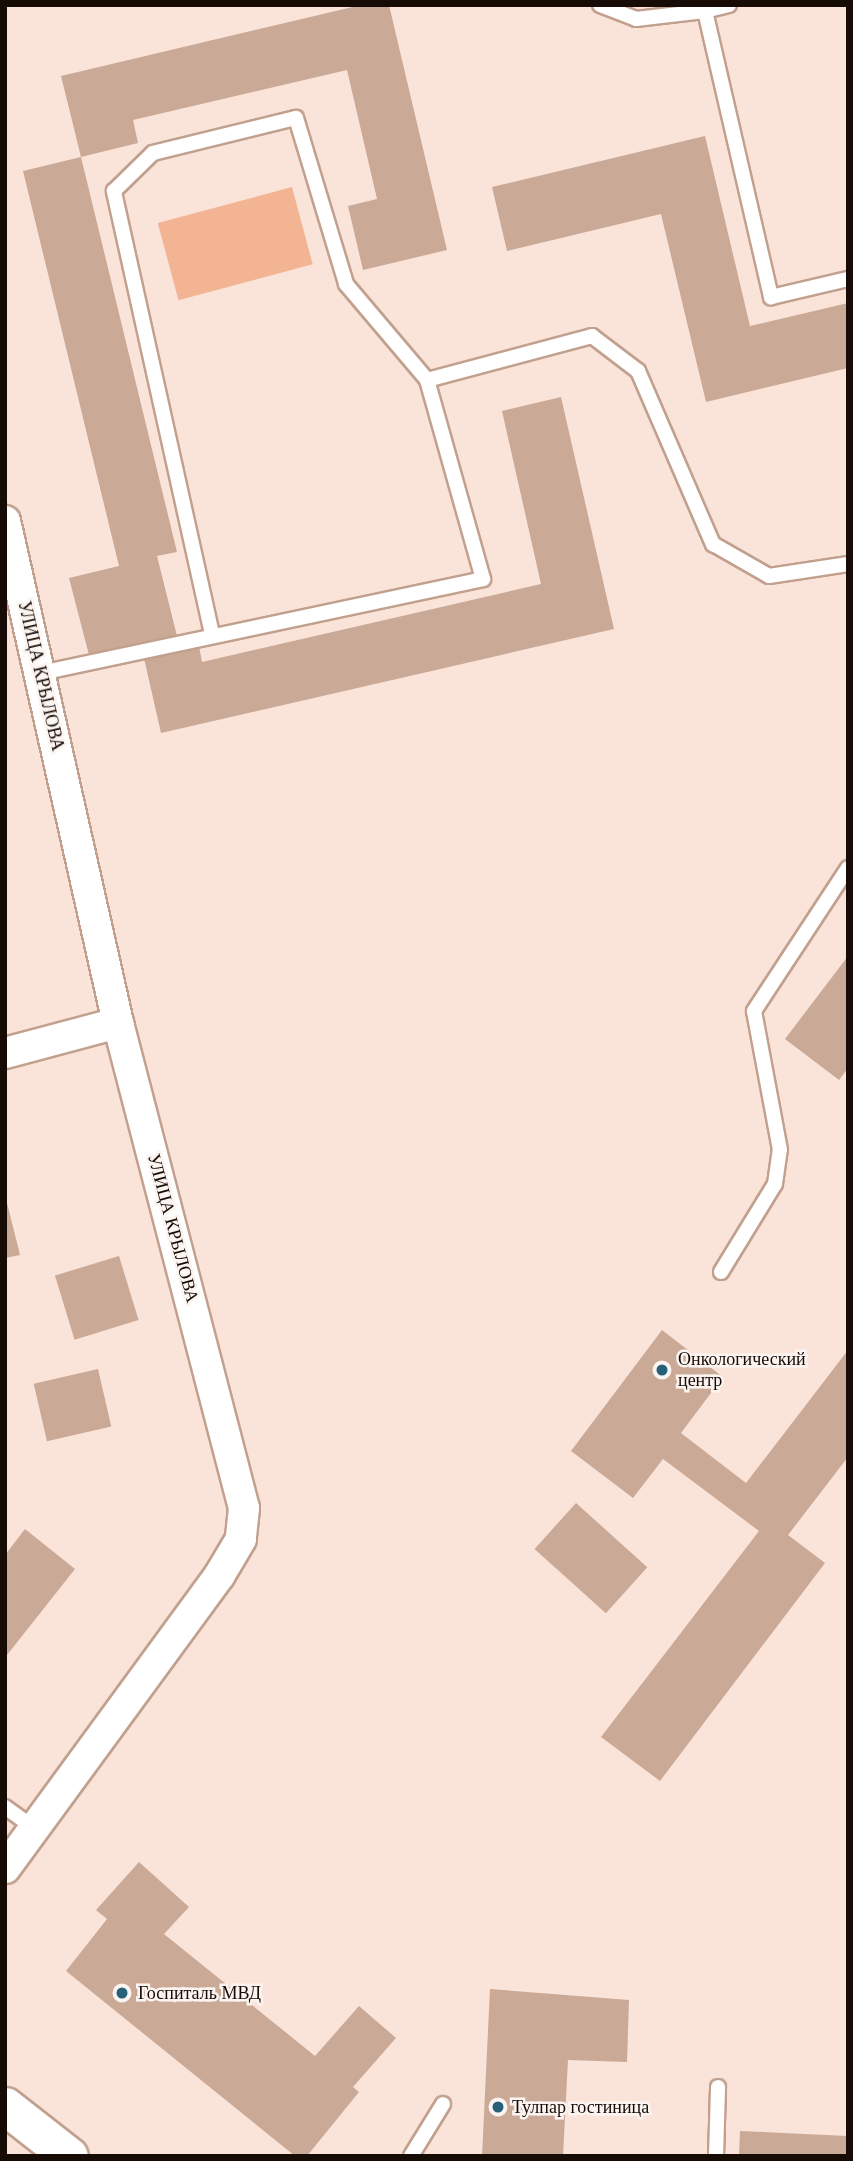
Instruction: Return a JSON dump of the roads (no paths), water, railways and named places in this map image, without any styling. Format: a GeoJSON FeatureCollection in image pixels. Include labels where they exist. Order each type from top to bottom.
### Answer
{"type":"FeatureCollection","features":[{"type":"Feature","properties":{"kind":"street","name":"УЛИЦА КРЫЛОВА"},"geometry":{"type":"LineString","coordinates":[[5,521],[118,1023],[239,1482],[241,1539],[5,1868]]}},
{"type":"Feature","properties":{"kind":"street"},"geometry":{"type":"LineString","coordinates":[[5,1053],[118,1023]]}},
{"type":"Feature","properties":{"kind":"street"},"geometry":{"type":"LineString","coordinates":[[5,2106],[69,2156]]}},
{"type":"Feature","properties":{"kind":"lane"},"geometry":{"type":"LineString","coordinates":[[600,5],[636,19],[705,11],[729,5]]}},
{"type":"Feature","properties":{"kind":"lane"},"geometry":{"type":"LineString","coordinates":[[705,11],[771,297],[848,279]]}},
{"type":"Feature","properties":{"kind":"lane"},"geometry":{"type":"LineString","coordinates":[[41,673],[212,634],[483,579],[427,380],[346,285],[296,118],[153,153],[114,191],[212,634]]}},
{"type":"Feature","properties":{"kind":"lane"},"geometry":{"type":"LineString","coordinates":[[427,380],[592,336],[638,371],[713,544],[769,576],[848,564]]}},
{"type":"Feature","properties":{"kind":"lane"},"geometry":{"type":"LineString","coordinates":[[721,1272],[770,1195],[778,1162],[754,1011],[848,869]]}},
{"type":"Feature","properties":{"kind":"lane"},"geometry":{"type":"LineString","coordinates":[[5,1807],[34,1828]]}},
{"type":"Feature","properties":{"kind":"lane"},"geometry":{"type":"LineString","coordinates":[[716,2156],[718,2087]]}},
{"type":"Feature","properties":{"kind":"lane"},"geometry":{"type":"LineString","coordinates":[[411,2156],[443,2104]]}},
{"type":"Feature","properties":{"kind":"place","name":"Онкологический центр"},"geometry":{"type":"Point","coordinates":[662,1370]}},
{"type":"Feature","properties":{"kind":"place","name":"Госпиталь МВД"},"geometry":{"type":"Point","coordinates":[122,1993]}},
{"type":"Feature","properties":{"kind":"place","name":"Тулпар гостиница"},"geometry":{"type":"Point","coordinates":[498,2107]}}]}
